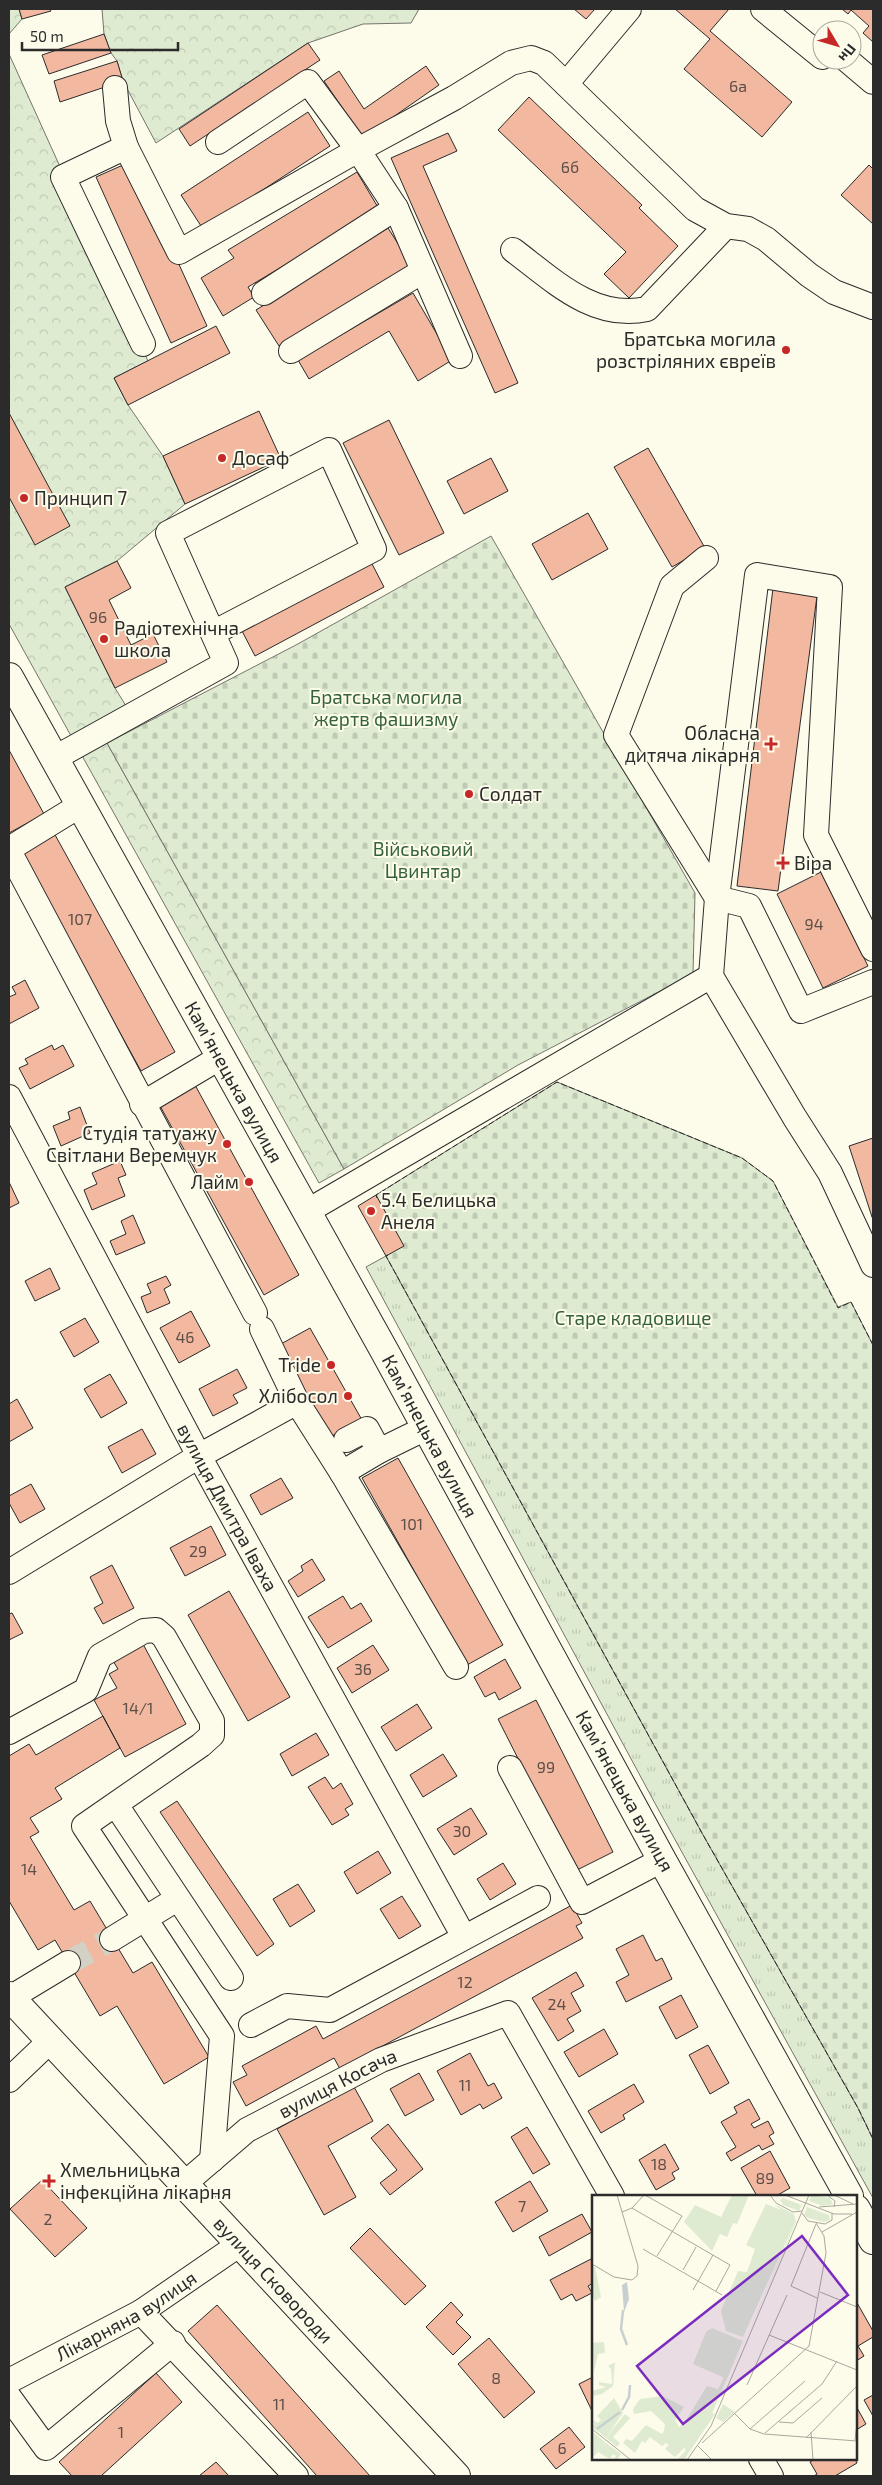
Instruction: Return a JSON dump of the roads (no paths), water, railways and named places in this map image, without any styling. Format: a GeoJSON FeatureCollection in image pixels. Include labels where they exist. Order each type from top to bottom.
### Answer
{"type":"FeatureCollection","features":[{"type":"Feature","properties":{"kind":"main road","name":"Камʼянецька вулиця"},"geometry":{"type":"LineString","coordinates":[[9,677],[79,806],[221,1057],[662,1860],[848,2195]]}},
{"type":"Feature","properties":{"kind":"main road","name":"вулиця Сковороди"},"geometry":{"type":"LineString","coordinates":[[9,1997],[456,2476]]}},
{"type":"Feature","properties":{"kind":"main road"},"geometry":{"type":"LineString","coordinates":[[857,2211],[873,2240]]}},
{"type":"Feature","properties":{"kind":"street"},"geometry":{"type":"LineString","coordinates":[[566,84],[629,9]]}},
{"type":"Feature","properties":{"kind":"street"},"geometry":{"type":"LineString","coordinates":[[763,9],[812,50]]}},
{"type":"Feature","properties":{"kind":"street"},"geometry":{"type":"LineString","coordinates":[[115,88],[118,121],[126,147],[179,252],[358,150],[454,98],[511,63],[531,58],[544,63],[695,210],[726,226],[748,229],[754,232],[766,239],[809,275],[834,292],[864,306],[873,307]]}},
{"type":"Feature","properties":{"kind":"street"},"geometry":{"type":"LineString","coordinates":[[859,70],[873,82]]}},
{"type":"Feature","properties":{"kind":"street"},"geometry":{"type":"LineString","coordinates":[[218,142],[308,82],[358,150],[396,208],[460,356]]}},
{"type":"Feature","properties":{"kind":"street"},"geometry":{"type":"LineString","coordinates":[[126,147],[63,177],[143,344]]}},
{"type":"Feature","properties":{"kind":"street"},"geometry":{"type":"LineString","coordinates":[[264,294],[396,208]]}},
{"type":"Feature","properties":{"kind":"street"},"geometry":{"type":"LineString","coordinates":[[513,250],[556,282],[591,304],[613,312],[630,313],[647,309],[726,226]]}},
{"type":"Feature","properties":{"kind":"street"},"geometry":{"type":"LineString","coordinates":[[291,351],[423,271]]}},
{"type":"Feature","properties":{"kind":"street"},"geometry":{"type":"LineString","coordinates":[[53,759],[226,663],[168,533],[329,450],[374,549],[213,633]]}},
{"type":"Feature","properties":{"kind":"street"},"geometry":{"type":"LineString","coordinates":[[706,558],[672,586],[616,735],[717,898],[749,906],[801,1011],[873,982]]}},
{"type":"Feature","properties":{"kind":"street"},"geometry":{"type":"LineString","coordinates":[[873,949],[816,835],[836,587],[757,575],[717,898],[711,976],[795,1118],[830,1173],[873,1265]]}},
{"type":"Feature","properties":{"kind":"street"},"geometry":{"type":"LineString","coordinates":[[79,806],[9,850],[258,1321],[297,1402],[342,1473],[456,1667]]}},
{"type":"Feature","properties":{"kind":"street"},"geometry":{"type":"LineString","coordinates":[[306,1212],[711,976]]}},
{"type":"Feature","properties":{"kind":"street"},"geometry":{"type":"LineString","coordinates":[[142,1104],[221,1057]]}},
{"type":"Feature","properties":{"kind":"street","name":"вулиця Дмитра Іваха"},"geometry":{"type":"LineString","coordinates":[[9,1097],[200,1456],[464,1937]]}},
{"type":"Feature","properties":{"kind":"street"},"geometry":{"type":"LineString","coordinates":[[9,1572],[200,1456],[297,1402]]}},
{"type":"Feature","properties":{"kind":"street"},"geometry":{"type":"LineString","coordinates":[[342,1473],[379,1451],[426,1428]]}},
{"type":"Feature","properties":{"kind":"street"},"geometry":{"type":"LineString","coordinates":[[346,1440],[367,1429],[379,1451]]}},
{"type":"Feature","properties":{"kind":"street"},"geometry":{"type":"LineString","coordinates":[[9,1732],[86,1690],[100,1656],[144,1631],[156,1630],[164,1637],[212,1721],[212,1734],[201,1746],[84,1826],[222,2036],[212,2160]]}},
{"type":"Feature","properties":{"kind":"street"},"geometry":{"type":"LineString","coordinates":[[510,1768],[582,1902],[662,1860]]}},
{"type":"Feature","properties":{"kind":"street"},"geometry":{"type":"LineString","coordinates":[[116,1805],[231,1978]]}},
{"type":"Feature","properties":{"kind":"street"},"geometry":{"type":"LineString","coordinates":[[251,2025],[287,2006],[330,2010],[538,1898]]}},
{"type":"Feature","properties":{"kind":"street"},"geometry":{"type":"LineString","coordinates":[[112,1938],[178,1899]]}},
{"type":"Feature","properties":{"kind":"street"},"geometry":{"type":"LineString","coordinates":[[9,1997],[68,1963]]}},
{"type":"Feature","properties":{"kind":"street","name":"вулиця Косача"},"geometry":{"type":"LineString","coordinates":[[184,2184],[247,2130],[381,2060],[508,2013],[611,2195]]}},
{"type":"Feature","properties":{"kind":"street"},"geometry":{"type":"LineString","coordinates":[[9,2080],[50,2041]]}},
{"type":"Feature","properties":{"kind":"street","name":"Лікарняна вулиця"},"geometry":{"type":"LineString","coordinates":[[9,2381],[141,2312],[240,2244]]}},
{"type":"Feature","properties":{"kind":"street"},"geometry":{"type":"LineString","coordinates":[[141,2312],[173,2343],[296,2476]]}},
{"type":"Feature","properties":{"kind":"street"},"geometry":{"type":"LineString","coordinates":[[9,2397],[46,2448],[173,2343]]}},
{"type":"Feature","properties":{"kind":"street"},"geometry":{"type":"LineString","coordinates":[[762,2460],[771,2476]]}},
{"type":"Feature","properties":{"kind":"tunnel"},"geometry":{"type":"LineString","coordinates":[[68,1963],[112,1939]]}},
{"type":"Feature","properties":{"kind":"place","name":"Братська могила розстріляних євреїв"},"geometry":{"type":"Point","coordinates":[786,350]}},
{"type":"Feature","properties":{"kind":"place","name":"Досаф"},"geometry":{"type":"Point","coordinates":[222,458]}},
{"type":"Feature","properties":{"kind":"place","name":"Принцип 7"},"geometry":{"type":"Point","coordinates":[24,498]}},
{"type":"Feature","properties":{"kind":"place","name":"Радіотехнічна школа"},"geometry":{"type":"Point","coordinates":[104,639]}},
{"type":"Feature","properties":{"kind":"place","name":"Обласна дитяча лікарня"},"geometry":{"type":"Point","coordinates":[771,744]}},
{"type":"Feature","properties":{"kind":"place","name":"Солдат"},"geometry":{"type":"Point","coordinates":[469,794]}},
{"type":"Feature","properties":{"kind":"place","name":"Віра"},"geometry":{"type":"Point","coordinates":[783,863]}},
{"type":"Feature","properties":{"kind":"place","name":"Студія татуажу Світлани Веремчук"},"geometry":{"type":"Point","coordinates":[227,1144]}},
{"type":"Feature","properties":{"kind":"place","name":"Лайм"},"geometry":{"type":"Point","coordinates":[249,1182]}},
{"type":"Feature","properties":{"kind":"place","name":"5.4 Белицька Анеля"},"geometry":{"type":"Point","coordinates":[371,1211]}},
{"type":"Feature","properties":{"kind":"place","name":"Tride"},"geometry":{"type":"Point","coordinates":[331,1365]}},
{"type":"Feature","properties":{"kind":"place","name":"Хлібосол"},"geometry":{"type":"Point","coordinates":[348,1396]}},
{"type":"Feature","properties":{"kind":"place","name":"Хмельницька інфекційна лікарня"},"geometry":{"type":"Point","coordinates":[49,2181]}},
{"type":"Feature","properties":{"kind":"park label","name":"Братська могила жертв фашизму"},"geometry":{"type":"Point","coordinates":[386,708]}},
{"type":"Feature","properties":{"kind":"park label","name":"Військовий Цвинтар"},"geometry":{"type":"Point","coordinates":[423,860]}},
{"type":"Feature","properties":{"kind":"park label","name":"Старе кладовище"},"geometry":{"type":"Point","coordinates":[633,1318]}}]}
